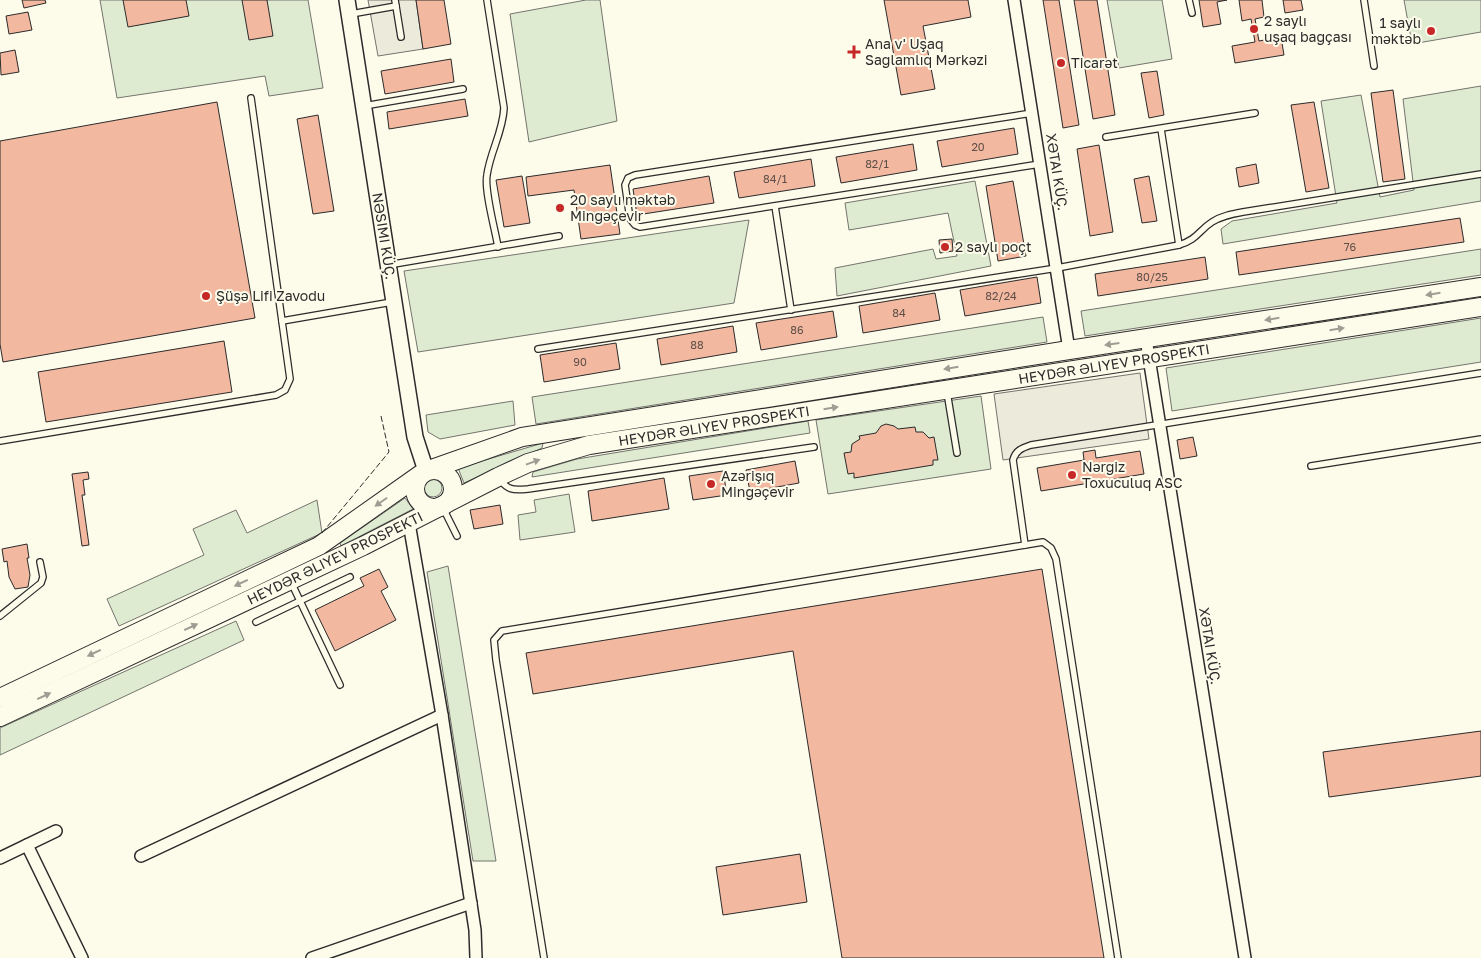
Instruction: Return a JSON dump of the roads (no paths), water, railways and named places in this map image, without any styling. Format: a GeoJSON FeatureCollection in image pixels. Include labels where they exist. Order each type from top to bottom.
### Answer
{"type":"FeatureCollection","features":[{"type":"Feature","properties":{"kind":"main road","name":"HEYDƏR ƏLIYEV PROSPEKTI"},"geometry":{"type":"LineString","coordinates":[[0,698],[319,546],[423,472],[522,437],[1481,287]]}},
{"type":"Feature","properties":{"kind":"main road","name":"HEYDƏR ƏLIYEV PROSPEKTI"},"geometry":{"type":"LineString","coordinates":[[0,717],[409,523],[498,477],[545,457],[589,445],[1481,307]]}},
{"type":"Feature","properties":{"kind":"main road"},"geometry":{"type":"LineString","coordinates":[[438,470],[444,472],[452,483],[451,496],[442,506],[430,508],[419,502],[416,497],[414,484],[423,472],[438,470]]}},
{"type":"Feature","properties":{"kind":"street","name":"XƏTAI KÜÇ."},"geometry":{"type":"LineString","coordinates":[[1014,0],[1069,350]]}},
{"type":"Feature","properties":{"kind":"street","name":"NƏSIMI KÜÇ."},"geometry":{"type":"LineString","coordinates":[[348,7],[415,437],[423,472]]}},
{"type":"Feature","properties":{"kind":"street","name":"XƏTAI KÜÇ."},"geometry":{"type":"LineString","coordinates":[[1146,339],[1245,958]]}},
{"type":"Feature","properties":{"kind":"street"},"geometry":{"type":"LineString","coordinates":[[409,523],[442,715],[471,903],[475,930],[476,958]]}},
{"type":"Feature","properties":{"kind":"street"},"geometry":{"type":"LineString","coordinates":[[141,856],[442,715]]}},
{"type":"Feature","properties":{"kind":"street"},"geometry":{"type":"LineString","coordinates":[[0,858],[56,831]]}},
{"type":"Feature","properties":{"kind":"street"},"geometry":{"type":"LineString","coordinates":[[27,845],[82,958]]}},
{"type":"Feature","properties":{"kind":"street"},"geometry":{"type":"LineString","coordinates":[[312,958],[471,903]]}},
{"type":"Feature","properties":{"kind":"lane"},"geometry":{"type":"LineString","coordinates":[[487,0],[504,108],[504,121],[487,175],[487,186],[498,247]]}},
{"type":"Feature","properties":{"kind":"lane"},"geometry":{"type":"LineString","coordinates":[[1189,0],[1192,13]]}},
{"type":"Feature","properties":{"kind":"lane"},"geometry":{"type":"LineString","coordinates":[[1364,0],[1374,66]]}},
{"type":"Feature","properties":{"kind":"lane"},"geometry":{"type":"LineString","coordinates":[[348,7],[395,3],[400,37]]}},
{"type":"Feature","properties":{"kind":"lane"},"geometry":{"type":"LineString","coordinates":[[364,106],[462,89]]}},
{"type":"Feature","properties":{"kind":"lane"},"geometry":{"type":"LineString","coordinates":[[0,441],[276,395],[285,390],[290,379],[251,98]]}},
{"type":"Feature","properties":{"kind":"lane"},"geometry":{"type":"LineString","coordinates":[[1032,113],[635,175],[628,178],[625,185],[630,219],[635,225],[640,227],[1040,164]]}},
{"type":"Feature","properties":{"kind":"lane"},"geometry":{"type":"LineString","coordinates":[[1106,137],[1255,113]]}},
{"type":"Feature","properties":{"kind":"lane"},"geometry":{"type":"LineString","coordinates":[[1161,129],[1178,245]]}},
{"type":"Feature","properties":{"kind":"lane"},"geometry":{"type":"LineString","coordinates":[[538,349],[1057,268],[1187,243],[1197,237],[1211,222],[1224,216],[1481,174]]}},
{"type":"Feature","properties":{"kind":"lane"},"geometry":{"type":"LineString","coordinates":[[775,206],[791,310]]}},
{"type":"Feature","properties":{"kind":"lane"},"geometry":{"type":"LineString","coordinates":[[388,265],[559,236]]}},
{"type":"Feature","properties":{"kind":"lane"},"geometry":{"type":"LineString","coordinates":[[282,321],[394,301]]}},
{"type":"Feature","properties":{"kind":"lane"},"geometry":{"type":"LineString","coordinates":[[1025,544],[1013,467],[1015,453],[1023,447],[1481,373]]}},
{"type":"Feature","properties":{"kind":"lane"},"geometry":{"type":"LineString","coordinates":[[947,390],[957,453]]}},
{"type":"Feature","properties":{"kind":"lane"},"geometry":{"type":"LineString","coordinates":[[1311,466],[1481,439]]}},
{"type":"Feature","properties":{"kind":"lane"},"geometry":{"type":"LineString","coordinates":[[498,477],[506,487],[513,490],[528,489],[814,447]]}},
{"type":"Feature","properties":{"kind":"lane"},"geometry":{"type":"LineString","coordinates":[[442,506],[457,536]]}},
{"type":"Feature","properties":{"kind":"lane"},"geometry":{"type":"LineString","coordinates":[[544,958],[496,660],[494,640],[502,631],[1043,542],[1051,548],[1056,559],[1118,958]]}},
{"type":"Feature","properties":{"kind":"lane"},"geometry":{"type":"LineString","coordinates":[[0,616],[41,583],[43,577],[40,562]]}},
{"type":"Feature","properties":{"kind":"lane"},"geometry":{"type":"LineString","coordinates":[[256,622],[350,577]]}},
{"type":"Feature","properties":{"kind":"lane"},"geometry":{"type":"LineString","coordinates":[[290,580],[340,685]]}},
{"type":"Feature","properties":{"kind":"place","name":"2 saylı uşaq bağçası"},"geometry":{"type":"Point","coordinates":[1254,29]}},
{"type":"Feature","properties":{"kind":"place","name":"1 saylı məktəb"},"geometry":{"type":"Point","coordinates":[1431,31]}},
{"type":"Feature","properties":{"kind":"place","name":"Ana v' Uşaq Sağlamlıq Mərkəzi"},"geometry":{"type":"Point","coordinates":[854,52]}},
{"type":"Feature","properties":{"kind":"place","name":"Ticarət"},"geometry":{"type":"Point","coordinates":[1061,63]}},
{"type":"Feature","properties":{"kind":"place","name":"20 saylı məktəb Mingəçevir"},"geometry":{"type":"Point","coordinates":[560,208]}},
{"type":"Feature","properties":{"kind":"place","name":"2 saylı poçt"},"geometry":{"type":"Point","coordinates":[945,247]}},
{"type":"Feature","properties":{"kind":"place","name":"Şüşə Lifi Zavodu"},"geometry":{"type":"Point","coordinates":[206,296]}},
{"type":"Feature","properties":{"kind":"place","name":"Nərgiz Toxuculuq ASC"},"geometry":{"type":"Point","coordinates":[1072,475]}},
{"type":"Feature","properties":{"kind":"place","name":"Azərişıq Mingəçevir"},"geometry":{"type":"Point","coordinates":[711,484]}}]}
